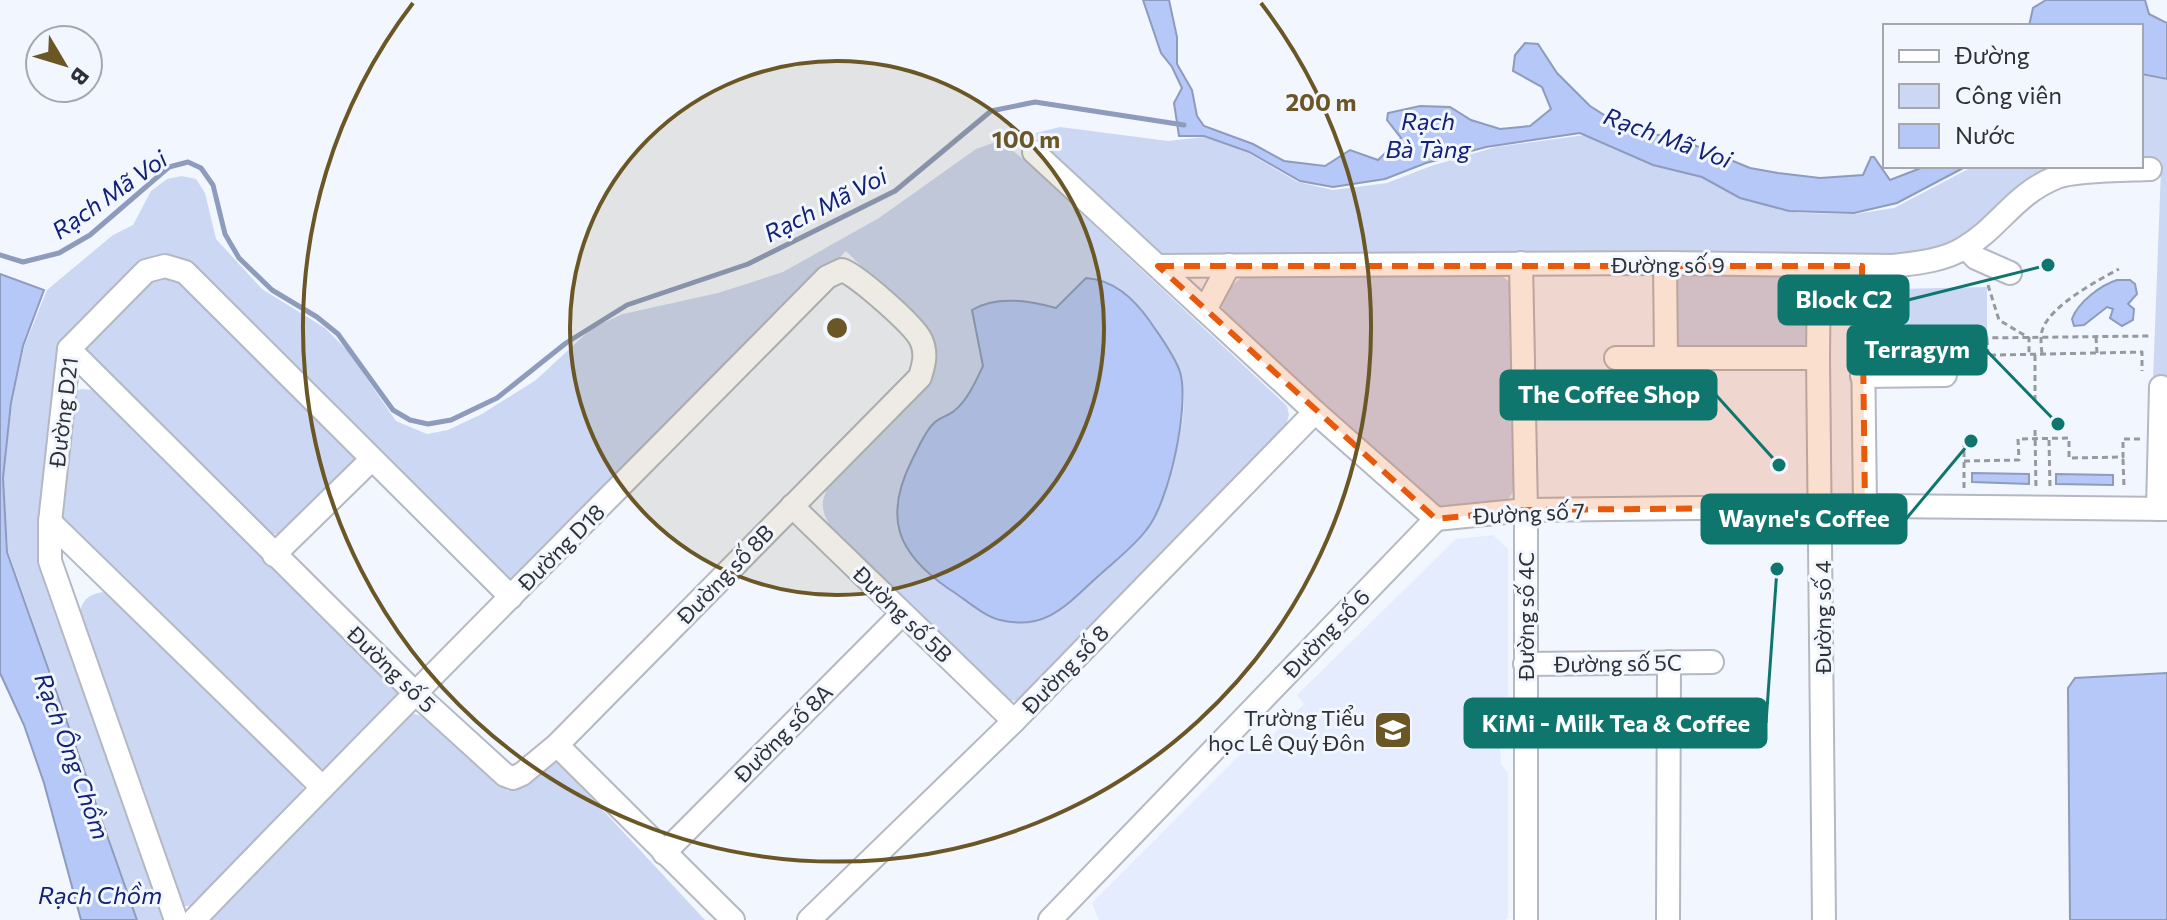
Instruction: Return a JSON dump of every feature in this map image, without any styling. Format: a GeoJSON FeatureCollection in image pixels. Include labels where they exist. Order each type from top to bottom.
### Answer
{"type":"FeatureCollection","features":[{"type":"Feature","properties":{"kind":"street"},"geometry":{"type":"LineString","coordinates":[[1034,152],[1315,412],[1436,519]]}},
{"type":"Feature","properties":{"kind":"street","name":"Đường số 9"},"geometry":{"type":"LineString","coordinates":[[1158,266],[1521,263],[1862,266],[1922,263],[1966,248],[2022,196],[2060,175],[2150,169]]}},
{"type":"Feature","properties":{"kind":"street"},"geometry":{"type":"LineString","coordinates":[[1966,248],[1976,258],[2010,273]]}},
{"type":"Feature","properties":{"kind":"street","name":"Đường số 4C"},"geometry":{"type":"LineString","coordinates":[[1521,263],[1526,510],[1526,920]]}},
{"type":"Feature","properties":{"kind":"street"},"geometry":{"type":"LineString","coordinates":[[1665,263],[1666,357]]}},
{"type":"Feature","properties":{"kind":"street"},"geometry":{"type":"LineString","coordinates":[[1205,310],[1229,265]]}},
{"type":"Feature","properties":{"kind":"street","name":"Đường số 4"},"geometry":{"type":"LineString","coordinates":[[1819,265],[1824,920]]}},
{"type":"Feature","properties":{"kind":"street","name":"Đường D21"},"geometry":{"type":"LineString","coordinates":[[176,920],[50,561],[50,522],[69,349],[146,271],[165,266],[185,272],[511,597]]}},
{"type":"Feature","properties":{"kind":"street"},"geometry":{"type":"LineString","coordinates":[[1862,266],[1865,507]]}},
{"type":"Feature","properties":{"kind":"street","name":"Đường D18"},"geometry":{"type":"LineString","coordinates":[[194,920],[322,787],[835,272],[842,270],[857,276],[915,332],[921,340],[925,360]]}},
{"type":"Feature","properties":{"kind":"street","name":"Đường số 5"},"geometry":{"type":"LineString","coordinates":[[69,349],[415,693],[505,775],[513,778]]}},
{"type":"Feature","properties":{"kind":"street"},"geometry":{"type":"LineString","coordinates":[[1616,358],[1818,358]]}},
{"type":"Feature","properties":{"kind":"street","name":"Đường số 8B"},"geometry":{"type":"LineString","coordinates":[[513,778],[557,745],[920,377],[925,360]]}},
{"type":"Feature","properties":{"kind":"street"},"geometry":{"type":"LineString","coordinates":[[1862,376],[1947,365]]}},
{"type":"Feature","properties":{"kind":"street"},"geometry":{"type":"LineString","coordinates":[[2161,387],[2163,509]]}},
{"type":"Feature","properties":{"kind":"street","name":"Đường số 8"},"geometry":{"type":"LineString","coordinates":[[809,920],[1014,721],[1315,412]]}},
{"type":"Feature","properties":{"kind":"street"},"geometry":{"type":"LineString","coordinates":[[274,555],[371,460]]}},
{"type":"Feature","properties":{"kind":"street","name":"Đường số 5B"},"geometry":{"type":"LineString","coordinates":[[792,506],[1014,721]]}},
{"type":"Feature","properties":{"kind":"street","name":"Đường số 7"},"geometry":{"type":"LineString","coordinates":[[1436,519],[1526,510],[1822,507],[2163,509]]}},
{"type":"Feature","properties":{"kind":"street","name":"Đường số 6"},"geometry":{"type":"LineString","coordinates":[[1050,920],[1436,519]]}},
{"type":"Feature","properties":{"kind":"street"},"geometry":{"type":"LineString","coordinates":[[50,522],[322,787]]}},
{"type":"Feature","properties":{"kind":"street","name":"Đường số 8A"},"geometry":{"type":"LineString","coordinates":[[664,853],[902,614]]}},
{"type":"Feature","properties":{"kind":"street"},"geometry":{"type":"LineString","coordinates":[[1668,920],[1669,662]]}},
{"type":"Feature","properties":{"kind":"street","name":"Đường số 5C"},"geometry":{"type":"LineString","coordinates":[[1525,664],[1712,662]]}},
{"type":"Feature","properties":{"kind":"street"},"geometry":{"type":"LineString","coordinates":[[557,745],[733,920]]}},
{"type":"Feature","properties":{"kind":"path"},"geometry":{"type":"LineString","coordinates":[[2042,353],[2043,326],[2097,280],[2119,269]]}},
{"type":"Feature","properties":{"kind":"path"},"geometry":{"type":"LineString","coordinates":[[1985,281],[1999,320],[2029,338]]}},
{"type":"Feature","properties":{"kind":"path"},"geometry":{"type":"LineString","coordinates":[[1884,332],[1898,339],[2149,336]]}},
{"type":"Feature","properties":{"kind":"path"},"geometry":{"type":"LineString","coordinates":[[2096,337],[2097,353]]}},
{"type":"Feature","properties":{"kind":"path"},"geometry":{"type":"LineString","coordinates":[[1987,338],[1988,355]]}},
{"type":"Feature","properties":{"kind":"path"},"geometry":{"type":"LineString","coordinates":[[2029,338],[2029,354]]}},
{"type":"Feature","properties":{"kind":"path"},"geometry":{"type":"LineString","coordinates":[[1947,365],[1988,355],[2142,352],[2142,371]]}},
{"type":"Feature","properties":{"kind":"path"},"geometry":{"type":"LineString","coordinates":[[2035,354],[2035,401]]}},
{"type":"Feature","properties":{"kind":"path"},"geometry":{"type":"LineString","coordinates":[[2035,430],[2042,508]]}},
{"type":"Feature","properties":{"kind":"path"},"geometry":{"type":"LineString","coordinates":[[2042,508],[2049,438]]}},
{"type":"Feature","properties":{"kind":"path"},"geometry":{"type":"LineString","coordinates":[[1964,461],[2019,460],[2018,439],[2049,438],[2069,438],[2069,458],[2123,457]]}},
{"type":"Feature","properties":{"kind":"path"},"geometry":{"type":"LineString","coordinates":[[2124,491],[2123,439],[2150,439]]}},
{"type":"Feature","properties":{"kind":"path"},"geometry":{"type":"LineString","coordinates":[[1964,441],[1964,488]]}},
{"type":"Feature","properties":{"kind":"highlighted area"},"geometry":{"type":"Polygon","coordinates":[[[1158,266],[1862,266],[1865,507],[1526,510],[1436,519],[1158,266]]]}},
{"type":"Feature","properties":{"kind":"shaded area","name":"Trường Tiểu học Lê Quý Đôn"},"geometry":{"type":"Polygon","coordinates":[[[1493,535],[1508,549],[1508,735],[1500,745],[1501,764],[1508,773],[1508,918],[1099,920],[1092,903],[1246,749],[1259,748],[1304,704],[1297,695],[1456,539],[1493,535]]]}},
{"type":"Feature","properties":{"kind":"green space"},"geometry":{"type":"Polygon","coordinates":[[[2143,75],[2167,80],[2167,384],[2153,381],[2161,169],[2158,160],[2143,158],[2143,75]]]}},
{"type":"Feature","properties":{"kind":"green space"},"geometry":{"type":"Polygon","coordinates":[[[1060,127],[1168,141],[1204,137],[1248,153],[1298,182],[1333,190],[1387,183],[1496,147],[1585,135],[1653,165],[1707,179],[1740,198],[1799,213],[1855,214],[1894,208],[1970,168],[2049,168],[2015,192],[1966,238],[1920,256],[1164,257],[1032,134],[1060,127]]]}},
{"type":"Feature","properties":{"kind":"green space"},"geometry":{"type":"Polygon","coordinates":[[[993,143],[1007,146],[1023,159],[1287,406],[1289,415],[1285,428],[1019,701],[1007,700],[1001,695],[826,518],[823,503],[831,483],[928,382],[935,365],[935,353],[927,332],[846,251],[524,576],[515,581],[507,579],[175,261],[63,342],[42,533],[168,920],[138,920],[8,551],[3,479],[12,403],[24,347],[47,290],[113,235],[133,225],[151,191],[167,179],[182,176],[196,179],[205,193],[216,239],[262,289],[325,328],[347,350],[396,421],[427,434],[448,430],[482,414],[536,380],[592,328],[623,314],[718,293],[783,272],[879,218],[976,149],[993,143]],[[1086,278],[1056,308],[1032,302],[980,347],[983,365],[975,383],[957,408],[933,424],[918,448],[898,499],[899,529],[914,557],[942,584],[1149,528],[1177,449],[1184,406],[1183,386],[1170,354],[1141,313],[1117,290],[1086,278]]]}},
{"type":"Feature","properties":{"kind":"green space"},"geometry":{"type":"Polygon","coordinates":[[[1674,272],[1804,274],[1807,281],[1808,340],[1802,348],[1675,349],[1674,272]]]}},
{"type":"Feature","properties":{"kind":"green space"},"geometry":{"type":"Polygon","coordinates":[[[1247,273],[1498,273],[1511,283],[1515,488],[1509,498],[1501,505],[1441,507],[1429,500],[1223,312],[1221,300],[1229,288],[1247,273]]]}},
{"type":"Feature","properties":{"kind":"green space"},"geometry":{"type":"Polygon","coordinates":[[[173,275],[357,459],[279,535],[262,531],[86,353],[85,347],[151,279],[173,275]]]}},
{"type":"Feature","properties":{"kind":"green space"},"geometry":{"type":"Polygon","coordinates":[[[1987,287],[1987,334],[1897,335],[1896,289],[1987,287]]]}},
{"type":"Feature","properties":{"kind":"green space"},"geometry":{"type":"Polygon","coordinates":[[[81,389],[95,390],[399,690],[398,697],[325,770],[312,764],[65,524],[60,512],[72,393],[81,389]]]}},
{"type":"Feature","properties":{"kind":"green space"},"geometry":{"type":"Polygon","coordinates":[[[106,592],[115,595],[304,784],[301,797],[193,906],[182,906],[79,615],[88,598],[106,592]]]}},
{"type":"Feature","properties":{"kind":"green space"},"geometry":{"type":"Polygon","coordinates":[[[406,714],[425,717],[508,791],[521,786],[549,764],[555,761],[560,764],[705,920],[203,920],[406,714]]]}},
{"type":"Feature","properties":{"kind":"water","name":"Rạch Bà Tàng"},"geometry":{"type":"Polygon","coordinates":[[[1143,0],[1169,0],[1177,37],[1177,64],[1192,90],[1197,116],[1204,126],[1253,144],[1284,161],[1325,166],[1350,150],[1378,160],[1401,138],[1387,120],[1388,113],[1420,106],[1450,107],[1471,120],[1500,129],[1530,126],[1551,109],[1542,87],[1513,71],[1515,55],[1525,43],[1538,44],[1557,73],[1590,106],[1628,130],[1677,138],[1750,168],[1820,178],[1863,175],[1871,157],[1874,157],[1890,180],[1921,168],[1963,168],[1897,203],[1854,213],[1789,211],[1740,198],[1702,177],[1653,165],[1580,133],[1486,147],[1426,163],[1385,179],[1333,187],[1300,181],[1249,152],[1204,136],[1179,136],[1174,103],[1182,88],[1161,53],[1143,0]]]}},
{"type":"Feature","properties":{"kind":"water"},"geometry":{"type":"Polygon","coordinates":[[[2046,0],[2145,0],[2149,14],[2167,23],[2167,79],[2143,74],[2143,24],[2029,24],[2033,8],[2046,0]]]}},
{"type":"Feature","properties":{"kind":"water","name":"Rạch Chồm"},"geometry":{"type":"Polygon","coordinates":[[[0,274],[44,290],[23,346],[11,403],[3,478],[7,552],[137,920],[81,920],[44,783],[24,725],[0,673],[0,274]]]}},
{"type":"Feature","properties":{"kind":"water"},"geometry":{"type":"Polygon","coordinates":[[[1086,278],[1114,286],[1136,304],[1177,365],[1182,407],[1176,453],[1155,516],[1129,549],[1053,614],[1029,622],[1000,620],[980,611],[931,576],[917,562],[900,533],[898,500],[903,481],[927,432],[935,422],[952,413],[963,402],[983,366],[972,310],[1003,301],[1056,308],[1086,278]]]}},
{"type":"Feature","properties":{"kind":"water"},"geometry":{"type":"Polygon","coordinates":[[[2117,280],[2130,280],[2135,284],[2137,294],[2128,304],[2134,309],[2133,320],[2122,326],[2110,318],[2113,309],[2107,307],[2084,325],[2074,326],[2072,319],[2085,301],[2097,290],[2117,280]]]}},
{"type":"Feature","properties":{"kind":"water"},"geometry":{"type":"Polygon","coordinates":[[[1972,473],[2029,474],[2029,484],[1972,482],[1972,473]]]}},
{"type":"Feature","properties":{"kind":"water"},"geometry":{"type":"Polygon","coordinates":[[[2056,474],[2113,475],[2113,485],[2056,484],[2056,474]]]}},
{"type":"Feature","properties":{"kind":"water"},"geometry":{"type":"Polygon","coordinates":[[[2167,673],[2167,920],[2070,920],[2068,688],[2075,678],[2167,673]]]}},
{"type":"Feature","properties":{"kind":"waterway","name":"Rạch Mã Voi"},"geometry":{"type":"LineString","coordinates":[[0,255],[23,262],[59,253],[90,235],[169,167],[188,162],[201,168],[213,185],[225,234],[239,258],[272,290],[317,317],[338,334],[393,410],[410,420],[428,424],[451,420],[497,398],[566,343],[627,305],[748,264],[895,191],[991,111],[1035,102],[1184,125]]}},
{"type":"Feature","properties":{"kind":"place","name":"Block C2"},"geometry":{"type":"Point","coordinates":[2048,265]}},
{"type":"Feature","properties":{"kind":"place","name":"Terragym"},"geometry":{"type":"Point","coordinates":[2058,424]}},
{"type":"Feature","properties":{"kind":"place","name":"Wayne's Coffee"},"geometry":{"type":"Point","coordinates":[1971,441]}},
{"type":"Feature","properties":{"kind":"place","name":"The Coffee Shop"},"geometry":{"type":"Point","coordinates":[1779,465]}},
{"type":"Feature","properties":{"kind":"place","name":"KiMi - Milk Tea & Coffee"},"geometry":{"type":"Point","coordinates":[1777,569]}},
{"type":"Feature","properties":{"kind":"place","name":"Trường Tiểu học Lê Quý Đôn"},"geometry":{"type":"Point","coordinates":[1393,730]}},
{"type":"Feature","properties":{"kind":"water label","name":"Rạch Ông Chồm"},"geometry":{"type":"Point","coordinates":[73,756]}}]}
